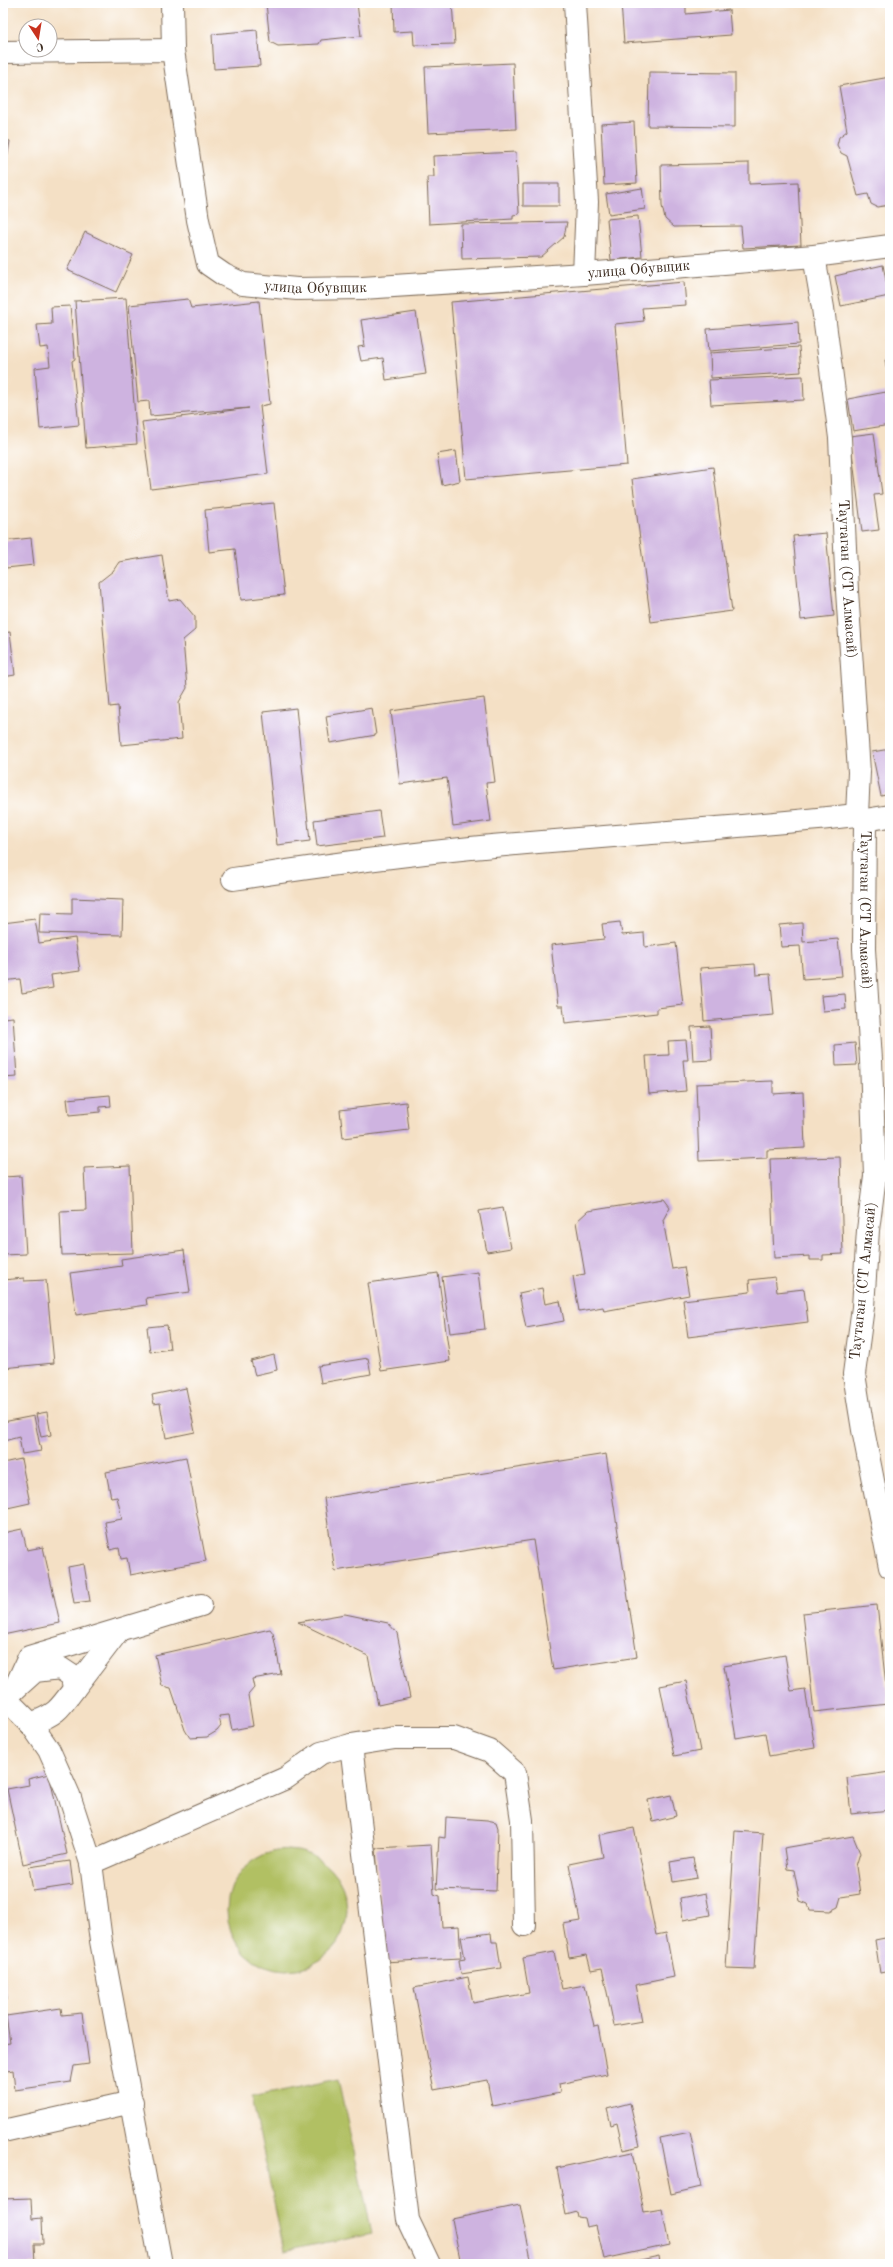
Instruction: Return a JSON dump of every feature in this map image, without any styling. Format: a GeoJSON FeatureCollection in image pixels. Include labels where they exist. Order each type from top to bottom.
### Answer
{"type":"FeatureCollection","features":[{"type":"Feature","properties":{"kind":"street","name":"улица Обувщик"},"geometry":{"type":"LineString","coordinates":[[172,3],[173,50],[198,220],[208,264],[224,275],[243,284],[297,289],[362,288],[584,274],[814,256],[890,246]]}},
{"type":"Feature","properties":{"kind":"street"},"geometry":{"type":"LineString","coordinates":[[575,3],[587,202],[584,274]]}},
{"type":"Feature","properties":{"kind":"street"},"geometry":{"type":"LineString","coordinates":[[3,52],[173,50]]}},
{"type":"Feature","properties":{"kind":"street","name":"Таутаган (СТ Алмасай)"},"geometry":{"type":"LineString","coordinates":[[814,256],[823,308],[840,438],[847,591],[861,818],[864,949],[871,1060],[875,1176],[868,1230],[863,1308],[854,1374],[863,1430],[890,1567]]}},
{"type":"Feature","properties":{"kind":"street"},"geometry":{"type":"LineString","coordinates":[[233,879],[329,865],[471,848],[890,816]]}},
{"type":"Feature","properties":{"kind":"street"},"geometry":{"type":"LineString","coordinates":[[9,1699],[29,1657],[201,1605]]}},
{"type":"Feature","properties":{"kind":"street"},"geometry":{"type":"LineString","coordinates":[[31,1724],[53,1715],[63,1707],[74,1689],[119,1630]]}},
{"type":"Feature","properties":{"kind":"street"},"geometry":{"type":"LineString","coordinates":[[9,1699],[35,1671],[60,1668],[72,1676],[74,1689]]}},
{"type":"Feature","properties":{"kind":"street"},"geometry":{"type":"LineString","coordinates":[[9,1699],[31,1724],[49,1750],[69,1795],[90,1863],[101,1941],[161,2264]]}},
{"type":"Feature","properties":{"kind":"street"},"geometry":{"type":"LineString","coordinates":[[90,1863],[286,1778],[321,1753],[351,1745],[395,1738],[454,1738],[490,1751],[515,1773],[522,1820],[524,1924]]}},
{"type":"Feature","properties":{"kind":"street"},"geometry":{"type":"LineString","coordinates":[[351,1745],[408,2220],[428,2264]]}},
{"type":"Feature","properties":{"kind":"street"},"geometry":{"type":"LineString","coordinates":[[3,2130],[132,2102]]}},
{"type":"Feature","properties":{"kind":"green space"},"geometry":{"type":"Polygon","coordinates":[[[287,1850],[299,1851],[310,1855],[320,1860],[329,1868],[337,1877],[342,1887],[346,1898],[346,1922],[342,1933],[337,1943],[329,1952],[320,1960],[310,1965],[299,1969],[287,1970],[275,1969],[264,1965],[254,1960],[245,1952],[237,1943],[232,1933],[228,1922],[227,1910],[228,1898],[232,1887],[237,1877],[245,1868],[254,1860],[264,1855],[275,1851],[287,1850]]]}},
{"type":"Feature","properties":{"kind":"green space"},"geometry":{"type":"Polygon","coordinates":[[[338,2079],[372,2233],[284,2251],[252,2097],[338,2079]]]}},
{"type":"Feature","properties":{"kind":"building"},"geometry":{"type":"Polygon","coordinates":[[[266,3],[357,3],[361,36],[321,40],[319,44],[278,46],[270,42],[266,3]]]}},
{"type":"Feature","properties":{"kind":"building"},"geometry":{"type":"Polygon","coordinates":[[[393,3],[452,3],[455,44],[414,45],[413,31],[394,32],[393,3]]]}},
{"type":"Feature","properties":{"kind":"building"},"geometry":{"type":"Polygon","coordinates":[[[621,3],[686,3],[686,14],[729,10],[731,35],[624,43],[621,3]]]}},
{"type":"Feature","properties":{"kind":"building"},"geometry":{"type":"Polygon","coordinates":[[[257,30],[260,66],[214,69],[212,34],[257,30]]]}},
{"type":"Feature","properties":{"kind":"building"},"geometry":{"type":"Polygon","coordinates":[[[513,63],[516,129],[428,133],[425,67],[513,63]]]}},
{"type":"Feature","properties":{"kind":"building"},"geometry":{"type":"Polygon","coordinates":[[[649,72],[735,73],[735,127],[648,126],[649,72]]]}},
{"type":"Feature","properties":{"kind":"building"},"geometry":{"type":"Polygon","coordinates":[[[890,77],[890,205],[877,207],[871,204],[868,194],[858,196],[847,156],[841,153],[837,145],[839,137],[847,131],[839,86],[890,77]]]}},
{"type":"Feature","properties":{"kind":"building"},"geometry":{"type":"Polygon","coordinates":[[[634,122],[637,183],[604,185],[601,124],[634,122]]]}},
{"type":"Feature","properties":{"kind":"building"},"geometry":{"type":"Polygon","coordinates":[[[3,139],[10,141],[4,178],[3,178],[3,139]]]}},
{"type":"Feature","properties":{"kind":"building"},"geometry":{"type":"Polygon","coordinates":[[[516,152],[519,214],[513,215],[513,219],[429,224],[427,177],[434,177],[433,156],[516,152]]]}},
{"type":"Feature","properties":{"kind":"building"},"geometry":{"type":"Polygon","coordinates":[[[749,163],[749,184],[798,182],[801,245],[743,248],[741,226],[674,227],[665,219],[662,206],[661,165],[749,163]]]}},
{"type":"Feature","properties":{"kind":"building"},"geometry":{"type":"Polygon","coordinates":[[[523,184],[559,184],[559,206],[523,206],[523,184]]]}},
{"type":"Feature","properties":{"kind":"building"},"geometry":{"type":"Polygon","coordinates":[[[642,188],[645,209],[609,214],[606,194],[642,188]]]}},
{"type":"Feature","properties":{"kind":"building"},"geometry":{"type":"Polygon","coordinates":[[[638,216],[642,257],[611,260],[607,219],[638,216]]]}},
{"type":"Feature","properties":{"kind":"building"},"geometry":{"type":"Polygon","coordinates":[[[567,222],[564,237],[541,257],[462,259],[461,224],[567,222]]]}},
{"type":"Feature","properties":{"kind":"building"},"geometry":{"type":"Polygon","coordinates":[[[85,232],[133,255],[116,292],[67,270],[85,232]]]}},
{"type":"Feature","properties":{"kind":"building"},"geometry":{"type":"Polygon","coordinates":[[[883,265],[889,296],[841,306],[835,276],[883,265]]]}},
{"type":"Feature","properties":{"kind":"building"},"geometry":{"type":"Polygon","coordinates":[[[684,282],[686,305],[642,308],[644,321],[615,324],[627,465],[466,479],[451,302],[684,282]]]}},
{"type":"Feature","properties":{"kind":"building"},"geometry":{"type":"Polygon","coordinates":[[[126,298],[137,444],[86,448],[75,301],[126,298]]]}},
{"type":"Feature","properties":{"kind":"building"},"geometry":{"type":"Polygon","coordinates":[[[188,299],[191,308],[259,301],[270,404],[260,406],[268,474],[151,489],[142,422],[249,408],[150,416],[149,401],[138,402],[129,305],[188,299]]]}},
{"type":"Feature","properties":{"kind":"building"},"geometry":{"type":"Polygon","coordinates":[[[70,306],[75,359],[72,361],[79,425],[40,429],[35,368],[50,366],[48,347],[40,348],[37,325],[52,324],[51,307],[70,306]]]}},
{"type":"Feature","properties":{"kind":"building"},"geometry":{"type":"Polygon","coordinates":[[[416,312],[426,374],[386,380],[383,358],[361,361],[358,347],[365,346],[361,320],[416,312]]]}},
{"type":"Feature","properties":{"kind":"building"},"geometry":{"type":"Polygon","coordinates":[[[798,322],[799,344],[709,351],[707,329],[798,322]]]}},
{"type":"Feature","properties":{"kind":"building"},"geometry":{"type":"Polygon","coordinates":[[[799,347],[801,372],[711,378],[710,353],[799,347]]]}},
{"type":"Feature","properties":{"kind":"building"},"geometry":{"type":"Polygon","coordinates":[[[890,359],[890,382],[889,383],[885,360],[890,359]]]}},
{"type":"Feature","properties":{"kind":"building"},"geometry":{"type":"Polygon","coordinates":[[[803,376],[804,400],[711,405],[709,380],[803,376]]]}},
{"type":"Feature","properties":{"kind":"building"},"geometry":{"type":"Polygon","coordinates":[[[886,392],[887,401],[890,401],[890,425],[853,431],[848,399],[886,392]]]}},
{"type":"Feature","properties":{"kind":"building"},"geometry":{"type":"Polygon","coordinates":[[[874,433],[882,494],[874,495],[879,530],[862,532],[850,436],[874,433]]]}},
{"type":"Feature","properties":{"kind":"building"},"geometry":{"type":"Polygon","coordinates":[[[456,451],[460,481],[442,485],[437,454],[456,451]]]}},
{"type":"Feature","properties":{"kind":"building"},"geometry":{"type":"Polygon","coordinates":[[[713,467],[732,611],[651,622],[632,479],[713,467]]]}},
{"type":"Feature","properties":{"kind":"building"},"geometry":{"type":"Polygon","coordinates":[[[274,503],[284,595],[241,600],[235,549],[209,552],[205,510],[274,503]]]}},
{"type":"Feature","properties":{"kind":"building"},"geometry":{"type":"Polygon","coordinates":[[[826,533],[834,616],[801,620],[793,536],[826,533]]]}},
{"type":"Feature","properties":{"kind":"building"},"geometry":{"type":"Polygon","coordinates":[[[31,538],[34,565],[6,568],[3,541],[31,538]]]}},
{"type":"Feature","properties":{"kind":"building"},"geometry":{"type":"Polygon","coordinates":[[[162,555],[169,601],[180,599],[195,617],[195,630],[183,640],[187,688],[179,702],[182,739],[121,745],[118,706],[110,707],[99,582],[113,571],[119,562],[162,555]]]}},
{"type":"Feature","properties":{"kind":"building"},"geometry":{"type":"Polygon","coordinates":[[[10,632],[15,675],[3,677],[3,633],[10,632]]]}},
{"type":"Feature","properties":{"kind":"building"},"geometry":{"type":"Polygon","coordinates":[[[484,698],[495,782],[486,783],[491,821],[453,826],[447,778],[400,784],[391,711],[484,698]]]}},
{"type":"Feature","properties":{"kind":"building"},"geometry":{"type":"Polygon","coordinates":[[[296,708],[310,841],[277,845],[263,712],[296,708]]]}},
{"type":"Feature","properties":{"kind":"building"},"geometry":{"type":"Polygon","coordinates":[[[372,708],[376,735],[330,743],[326,716],[372,708]]]}},
{"type":"Feature","properties":{"kind":"building"},"geometry":{"type":"Polygon","coordinates":[[[890,749],[890,794],[881,796],[872,752],[890,749]]]}},
{"type":"Feature","properties":{"kind":"building"},"geometry":{"type":"Polygon","coordinates":[[[379,811],[383,838],[317,846],[314,820],[379,811]]]}},
{"type":"Feature","properties":{"kind":"building"},"geometry":{"type":"Polygon","coordinates":[[[887,836],[890,836],[890,873],[888,873],[887,836]]]}},
{"type":"Feature","properties":{"kind":"building"},"geometry":{"type":"Polygon","coordinates":[[[72,898],[123,900],[122,935],[39,933],[40,913],[72,914],[72,898]]]}},
{"type":"Feature","properties":{"kind":"building"},"geometry":{"type":"Polygon","coordinates":[[[35,919],[39,943],[75,938],[80,971],[51,975],[53,988],[22,993],[20,979],[3,981],[3,923],[35,919]]]}},
{"type":"Feature","properties":{"kind":"building"},"geometry":{"type":"Polygon","coordinates":[[[620,922],[622,935],[644,933],[645,947],[676,943],[683,1005],[657,1008],[657,1013],[565,1023],[563,1006],[558,1006],[551,945],[604,939],[602,924],[620,922]]]}},
{"type":"Feature","properties":{"kind":"building"},"geometry":{"type":"Polygon","coordinates":[[[802,923],[803,942],[838,939],[842,976],[803,979],[800,946],[781,947],[779,925],[802,923]]]}},
{"type":"Feature","properties":{"kind":"building"},"geometry":{"type":"Polygon","coordinates":[[[755,964],[756,975],[770,974],[774,1015],[704,1021],[700,968],[755,964]]]}},
{"type":"Feature","properties":{"kind":"building"},"geometry":{"type":"Polygon","coordinates":[[[845,994],[846,1009],[823,1011],[821,996],[845,994]]]}},
{"type":"Feature","properties":{"kind":"building"},"geometry":{"type":"Polygon","coordinates":[[[13,1017],[17,1077],[3,1078],[3,1018],[13,1017]]]}},
{"type":"Feature","properties":{"kind":"building"},"geometry":{"type":"Polygon","coordinates":[[[710,1026],[712,1060],[693,1061],[691,1027],[710,1026]]]}},
{"type":"Feature","properties":{"kind":"building"},"geometry":{"type":"Polygon","coordinates":[[[686,1040],[688,1060],[683,1060],[686,1091],[649,1094],[646,1056],[669,1055],[668,1041],[686,1040]]]}},
{"type":"Feature","properties":{"kind":"building"},"geometry":{"type":"Polygon","coordinates":[[[855,1043],[857,1065],[836,1066],[835,1045],[855,1043]]]}},
{"type":"Feature","properties":{"kind":"building"},"geometry":{"type":"Polygon","coordinates":[[[773,1081],[773,1094],[803,1092],[805,1148],[767,1150],[767,1158],[699,1161],[696,1084],[773,1081]]]}},
{"type":"Feature","properties":{"kind":"building"},"geometry":{"type":"Polygon","coordinates":[[[110,1095],[111,1106],[100,1107],[100,1112],[69,1115],[67,1099],[110,1095]]]}},
{"type":"Feature","properties":{"kind":"building"},"geometry":{"type":"Polygon","coordinates":[[[406,1102],[409,1130],[343,1138],[340,1110],[406,1102]]]}},
{"type":"Feature","properties":{"kind":"building"},"geometry":{"type":"Polygon","coordinates":[[[840,1157],[843,1254],[823,1255],[823,1260],[810,1260],[810,1256],[774,1258],[770,1159],[840,1157]]]}},
{"type":"Feature","properties":{"kind":"building"},"geometry":{"type":"Polygon","coordinates":[[[130,1166],[133,1253],[62,1255],[60,1211],[86,1210],[84,1168],[130,1166]]]}},
{"type":"Feature","properties":{"kind":"building"},"geometry":{"type":"Polygon","coordinates":[[[21,1176],[26,1254],[3,1255],[3,1177],[21,1176]]]}},
{"type":"Feature","properties":{"kind":"building"},"geometry":{"type":"Polygon","coordinates":[[[664,1199],[670,1207],[663,1220],[672,1269],[684,1267],[689,1295],[604,1311],[603,1307],[579,1311],[573,1276],[585,1274],[576,1222],[588,1211],[664,1199]]]}},
{"type":"Feature","properties":{"kind":"building"},"geometry":{"type":"Polygon","coordinates":[[[503,1207],[511,1248],[487,1252],[479,1211],[503,1207]]]}},
{"type":"Feature","properties":{"kind":"building"},"geometry":{"type":"Polygon","coordinates":[[[184,1250],[190,1292],[146,1298],[147,1305],[76,1315],[70,1273],[122,1266],[121,1259],[184,1250]]]}},
{"type":"Feature","properties":{"kind":"building"},"geometry":{"type":"Polygon","coordinates":[[[478,1272],[485,1329],[450,1333],[442,1277],[478,1272]]]}},
{"type":"Feature","properties":{"kind":"building"},"geometry":{"type":"Polygon","coordinates":[[[438,1273],[450,1361],[381,1371],[368,1283],[438,1273]]]}},
{"type":"Feature","properties":{"kind":"building"},"geometry":{"type":"Polygon","coordinates":[[[775,1277],[777,1292],[804,1289],[808,1322],[688,1337],[683,1300],[750,1292],[749,1280],[775,1277]]]}},
{"type":"Feature","properties":{"kind":"building"},"geometry":{"type":"Polygon","coordinates":[[[24,1278],[24,1281],[46,1280],[54,1363],[3,1368],[3,1280],[24,1278]]]}},
{"type":"Feature","properties":{"kind":"building"},"geometry":{"type":"Polygon","coordinates":[[[542,1288],[545,1304],[560,1301],[564,1321],[526,1328],[519,1293],[542,1288]]]}},
{"type":"Feature","properties":{"kind":"building"},"geometry":{"type":"Polygon","coordinates":[[[167,1325],[170,1349],[150,1352],[147,1327],[167,1325]]]}},
{"type":"Feature","properties":{"kind":"building"},"geometry":{"type":"Polygon","coordinates":[[[274,1355],[277,1370],[255,1375],[251,1361],[274,1355]]]}},
{"type":"Feature","properties":{"kind":"building"},"geometry":{"type":"Polygon","coordinates":[[[368,1358],[371,1374],[321,1383],[318,1366],[368,1358]]]}},
{"type":"Feature","properties":{"kind":"building"},"geometry":{"type":"Polygon","coordinates":[[[186,1388],[195,1432],[166,1438],[160,1403],[154,1404],[152,1395],[186,1388]]]}},
{"type":"Feature","properties":{"kind":"building"},"geometry":{"type":"Polygon","coordinates":[[[47,1412],[51,1435],[41,1437],[36,1414],[47,1412]]]}},
{"type":"Feature","properties":{"kind":"building"},"geometry":{"type":"Polygon","coordinates":[[[34,1416],[41,1451],[22,1454],[19,1437],[4,1441],[3,1422],[34,1416]]]}},
{"type":"Feature","properties":{"kind":"building"},"geometry":{"type":"Polygon","coordinates":[[[606,1454],[637,1657],[553,1670],[533,1540],[335,1571],[324,1498],[606,1454]]]}},
{"type":"Feature","properties":{"kind":"building"},"geometry":{"type":"Polygon","coordinates":[[[186,1457],[206,1561],[130,1575],[127,1558],[121,1559],[119,1548],[110,1550],[105,1522],[122,1519],[117,1497],[111,1498],[106,1472],[186,1457]]]}},
{"type":"Feature","properties":{"kind":"building"},"geometry":{"type":"Polygon","coordinates":[[[21,1459],[30,1503],[3,1509],[3,1463],[21,1459]]]}},
{"type":"Feature","properties":{"kind":"building"},"geometry":{"type":"Polygon","coordinates":[[[22,1529],[27,1550],[43,1547],[60,1623],[3,1635],[3,1533],[22,1529]]]}},
{"type":"Feature","properties":{"kind":"building"},"geometry":{"type":"Polygon","coordinates":[[[84,1564],[90,1601],[74,1603],[68,1567],[84,1564]]]}},
{"type":"Feature","properties":{"kind":"building"},"geometry":{"type":"Polygon","coordinates":[[[877,1605],[888,1704],[814,1712],[803,1613],[877,1605]]]}},
{"type":"Feature","properties":{"kind":"building"},"geometry":{"type":"Polygon","coordinates":[[[345,1614],[388,1623],[397,1633],[410,1698],[378,1705],[368,1656],[298,1622],[345,1614]]]}},
{"type":"Feature","properties":{"kind":"building"},"geometry":{"type":"Polygon","coordinates":[[[270,1629],[273,1633],[281,1674],[252,1679],[254,1688],[248,1695],[253,1726],[232,1730],[229,1715],[219,1716],[221,1726],[217,1731],[207,1737],[190,1738],[185,1730],[171,1688],[162,1686],[155,1655],[270,1629]]]}},
{"type":"Feature","properties":{"kind":"building"},"geometry":{"type":"Polygon","coordinates":[[[785,1655],[791,1691],[805,1689],[815,1748],[769,1756],[765,1733],[736,1738],[724,1666],[785,1655]]]}},
{"type":"Feature","properties":{"kind":"building"},"geometry":{"type":"Polygon","coordinates":[[[686,1681],[700,1751],[674,1756],[660,1686],[686,1681]]]}},
{"type":"Feature","properties":{"kind":"building"},"geometry":{"type":"Polygon","coordinates":[[[890,1772],[890,1810],[851,1814],[847,1778],[890,1772]]]}},
{"type":"Feature","properties":{"kind":"building"},"geometry":{"type":"Polygon","coordinates":[[[49,1774],[67,1854],[23,1864],[7,1789],[29,1785],[28,1779],[49,1774]]]}},
{"type":"Feature","properties":{"kind":"building"},"geometry":{"type":"Polygon","coordinates":[[[671,1795],[676,1816],[653,1822],[648,1800],[671,1795]]]}},
{"type":"Feature","properties":{"kind":"building"},"geometry":{"type":"Polygon","coordinates":[[[446,1817],[496,1822],[498,1828],[496,1891],[436,1889],[439,1837],[445,1838],[446,1817]]]}},
{"type":"Feature","properties":{"kind":"building"},"geometry":{"type":"Polygon","coordinates":[[[634,1828],[656,1935],[666,1933],[674,1977],[635,1985],[642,2021],[614,2026],[602,1968],[591,1970],[587,1955],[569,1958],[563,1924],[580,1921],[569,1864],[603,1857],[599,1835],[634,1828]]]}},
{"type":"Feature","properties":{"kind":"building"},"geometry":{"type":"Polygon","coordinates":[[[735,1831],[763,1833],[754,1969],[726,1968],[735,1831]]]}},
{"type":"Feature","properties":{"kind":"building"},"geometry":{"type":"Polygon","coordinates":[[[853,1836],[860,1853],[856,1866],[860,1894],[841,1897],[838,1907],[830,1911],[810,1910],[808,1904],[800,1901],[794,1870],[787,1869],[784,1848],[853,1836]]]}},
{"type":"Feature","properties":{"kind":"building"},"geometry":{"type":"Polygon","coordinates":[[[431,1845],[434,1894],[440,1896],[442,1927],[459,1926],[461,1958],[383,1962],[376,1848],[431,1845]]]}},
{"type":"Feature","properties":{"kind":"building"},"geometry":{"type":"Polygon","coordinates":[[[693,1858],[697,1878],[673,1882],[670,1862],[693,1858]]]}},
{"type":"Feature","properties":{"kind":"building"},"geometry":{"type":"Polygon","coordinates":[[[70,1861],[73,1885],[33,1891],[29,1867],[70,1861]]]}},
{"type":"Feature","properties":{"kind":"building"},"geometry":{"type":"Polygon","coordinates":[[[706,1893],[710,1915],[683,1920],[680,1898],[706,1893]]]}},
{"type":"Feature","properties":{"kind":"building"},"geometry":{"type":"Polygon","coordinates":[[[491,1933],[492,1942],[497,1942],[501,1968],[461,1974],[459,1960],[465,1959],[461,1937],[491,1933]]]}},
{"type":"Feature","properties":{"kind":"building"},"geometry":{"type":"Polygon","coordinates":[[[890,1937],[890,1971],[880,1973],[875,1940],[890,1937]]]}},
{"type":"Feature","properties":{"kind":"building"},"geometry":{"type":"Polygon","coordinates":[[[554,1952],[562,1989],[585,1985],[594,2027],[598,2026],[607,2074],[559,2084],[560,2093],[492,2106],[487,2080],[434,2090],[414,1988],[468,1977],[473,2003],[529,1993],[523,1958],[554,1952]]]}},
{"type":"Feature","properties":{"kind":"building"},"geometry":{"type":"Polygon","coordinates":[[[3,1966],[7,1999],[3,1999],[3,1966]]]}},
{"type":"Feature","properties":{"kind":"building"},"geometry":{"type":"Polygon","coordinates":[[[61,2008],[62,2015],[82,2013],[89,2064],[74,2066],[71,2082],[15,2090],[13,2070],[3,2072],[3,2044],[10,2043],[6,2016],[61,2008]]]}},
{"type":"Feature","properties":{"kind":"building"},"geometry":{"type":"Polygon","coordinates":[[[630,2103],[640,2146],[623,2150],[617,2123],[611,2125],[607,2109],[630,2103]]]}},
{"type":"Feature","properties":{"kind":"building"},"geometry":{"type":"Polygon","coordinates":[[[690,2132],[701,2187],[671,2194],[660,2138],[690,2132]]]}},
{"type":"Feature","properties":{"kind":"building"},"geometry":{"type":"Polygon","coordinates":[[[632,2152],[644,2212],[662,2209],[669,2245],[604,2259],[596,2225],[586,2227],[584,2218],[578,2217],[577,2212],[566,2215],[557,2168],[632,2152]]]}},
{"type":"Feature","properties":{"kind":"building"},"geometry":{"type":"Polygon","coordinates":[[[31,2198],[32,2219],[42,2218],[43,2244],[34,2244],[35,2264],[3,2264],[3,2199],[31,2198]]]}},
{"type":"Feature","properties":{"kind":"building"},"geometry":{"type":"Polygon","coordinates":[[[520,2205],[532,2264],[461,2264],[452,2219],[520,2205]]]}},
{"type":"Feature","properties":{"kind":"building"},"geometry":{"type":"Polygon","coordinates":[[[659,2256],[660,2263],[668,2261],[668,2264],[631,2264],[631,2262],[659,2256]]]}}]}
